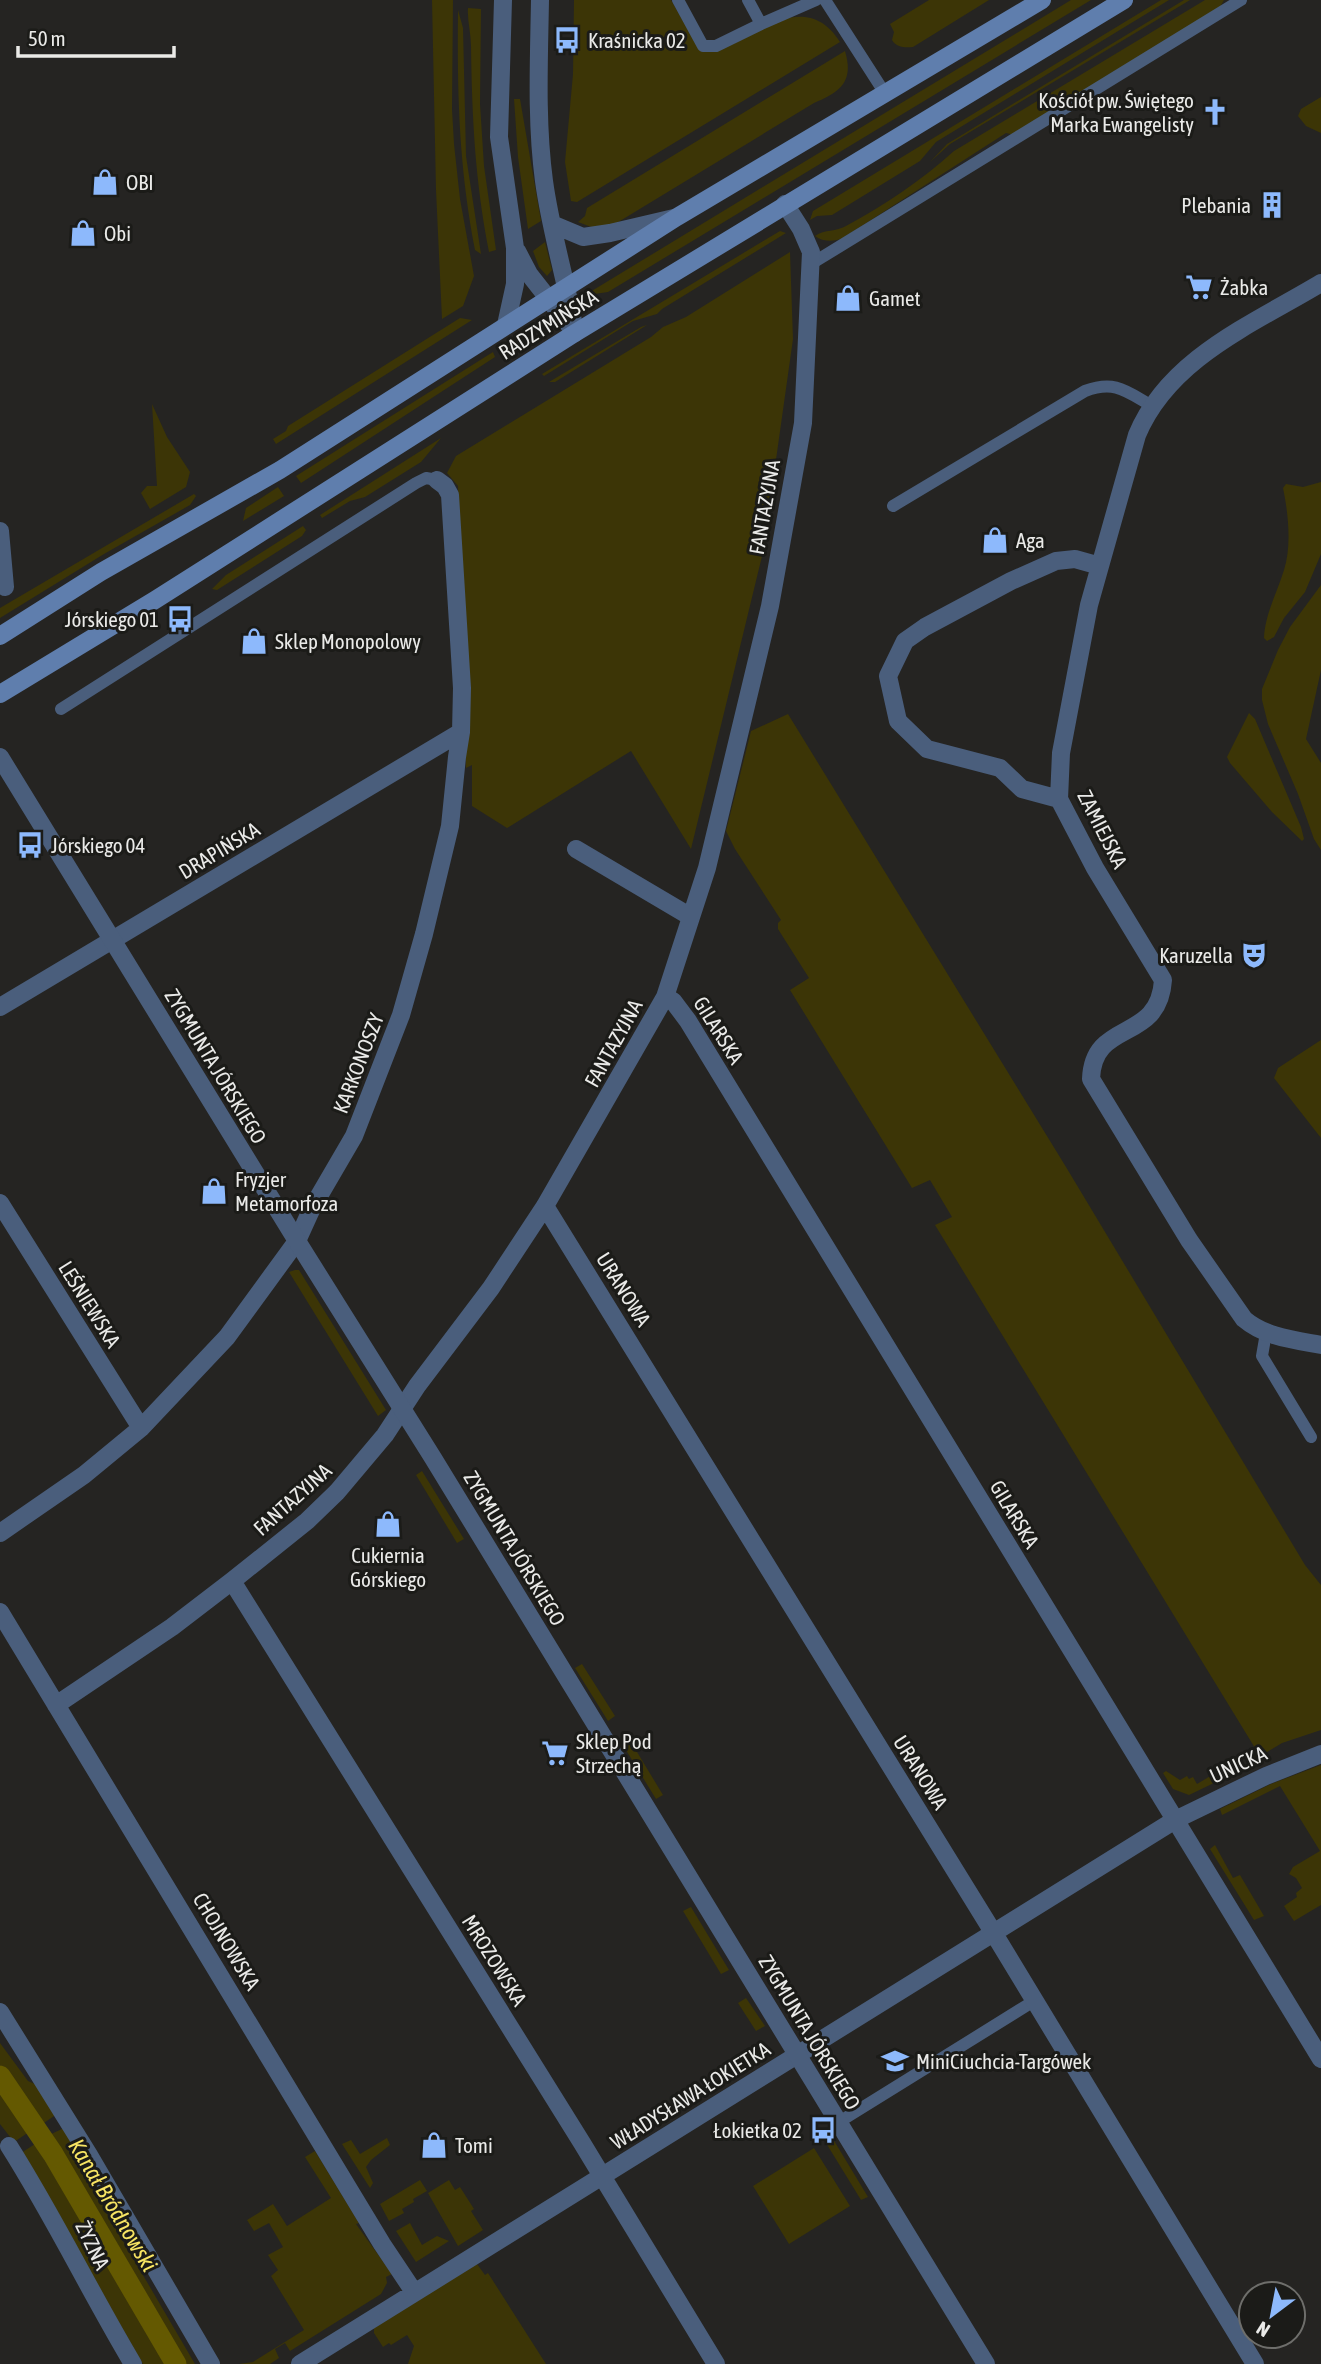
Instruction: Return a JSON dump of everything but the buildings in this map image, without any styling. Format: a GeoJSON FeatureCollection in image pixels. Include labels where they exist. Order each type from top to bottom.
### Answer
{"type":"FeatureCollection","features":[{"type":"Feature","properties":{"kind":"main road","name":"RADZYMIŃSKA"},"geometry":{"type":"LineString","coordinates":[[0,636],[101,572],[280,470],[677,217],[1042,0]]}},
{"type":"Feature","properties":{"kind":"main road","name":"RADZYMIŃSKA"},"geometry":{"type":"LineString","coordinates":[[0,694],[166,593],[575,333],[1124,0]]}},
{"type":"Feature","properties":{"kind":"street"},"geometry":{"type":"LineString","coordinates":[[503,0],[499,137],[515,248],[515,284],[506,326]]}},
{"type":"Feature","properties":{"kind":"street"},"geometry":{"type":"LineString","coordinates":[[540,0],[538,109],[544,181],[568,287],[575,333]]}},
{"type":"Feature","properties":{"kind":"street","name":"FANTAZYJNA"},"geometry":{"type":"LineString","coordinates":[[56,1705],[172,1626],[232,1581],[307,1521],[337,1492],[386,1435],[401,1410],[491,1288],[545,1206],[665,997],[706,869],[770,606],[803,422],[811,252],[785,204]]}},
{"type":"Feature","properties":{"kind":"street"},"geometry":{"type":"LineString","coordinates":[[552,224],[583,237],[677,217]]}},
{"type":"Feature","properties":{"kind":"street"},"geometry":{"type":"LineString","coordinates":[[515,248],[529,274],[575,333]]}},
{"type":"Feature","properties":{"kind":"street","name":"ZAMIEJSKA"},"geometry":{"type":"LineString","coordinates":[[1321,283],[1200,355],[1152,406],[1137,435],[1089,605],[1061,753],[1059,799],[1095,868],[1163,981],[1162,994],[1149,1017],[1100,1046],[1091,1066],[1091,1079],[1189,1240],[1244,1319],[1254,1328],[1266,1333],[1321,1345]]}},
{"type":"Feature","properties":{"kind":"street","name":"KARKONOSZY"},"geometry":{"type":"LineString","coordinates":[[0,1534],[84,1475],[141,1429],[227,1337],[297,1241],[312,1208],[354,1136],[401,1015],[450,826],[461,732],[462,688],[450,495],[445,486],[437,480]]}},
{"type":"Feature","properties":{"kind":"street"},"geometry":{"type":"LineString","coordinates":[[0,531],[2,589]]}},
{"type":"Feature","properties":{"kind":"street"},"geometry":{"type":"LineString","coordinates":[[1059,799],[1022,789],[1000,768],[928,749],[898,721],[888,676],[905,640],[1011,581],[1056,561],[1075,559],[1100,566]]}},
{"type":"Feature","properties":{"kind":"street","name":"DRAPIŃSKA"},"geometry":{"type":"LineString","coordinates":[[0,1007],[461,732]]}},
{"type":"Feature","properties":{"kind":"street","name":"ZYGMUNTA JÓRSKIEGO"},"geometry":{"type":"LineString","coordinates":[[0,757],[401,1410],[440,1469],[986,2364]]}},
{"type":"Feature","properties":{"kind":"street"},"geometry":{"type":"LineString","coordinates":[[576,849],[691,917]]}},
{"type":"Feature","properties":{"kind":"street","name":"GILARSKA"},"geometry":{"type":"LineString","coordinates":[[665,997],[673,1001],[688,1021],[1321,2059]]}},
{"type":"Feature","properties":{"kind":"street","name":"LEŚNIEWSKA"},"geometry":{"type":"LineString","coordinates":[[0,1203],[141,1429]]}},
{"type":"Feature","properties":{"kind":"street","name":"URANOWA"},"geometry":{"type":"LineString","coordinates":[[545,1206],[993,1932],[1255,2364]]}},
{"type":"Feature","properties":{"kind":"street","name":"MROZOWSKA"},"geometry":{"type":"LineString","coordinates":[[232,1581],[716,2364]]}},
{"type":"Feature","properties":{"kind":"street","name":"CHOJNOWSKA"},"geometry":{"type":"LineString","coordinates":[[0,1612],[377,2236],[414,2292]]}},
{"type":"Feature","properties":{"kind":"street","name":"UNICKA"},"geometry":{"type":"LineString","coordinates":[[1175,1820],[1266,1776],[1321,1754]]}},
{"type":"Feature","properties":{"kind":"street","name":"WŁADYSŁAWA ŁOKIETKA"},"geometry":{"type":"LineString","coordinates":[[300,2364],[1175,1820]]}},
{"type":"Feature","properties":{"kind":"street"},"geometry":{"type":"LineString","coordinates":[[0,2012],[89,2155],[211,2364]]}},
{"type":"Feature","properties":{"kind":"street","name":"ŻYZNA"},"geometry":{"type":"LineString","coordinates":[[9,2146],[57,2224],[93,2297],[133,2364]]}},
{"type":"Feature","properties":{"kind":"lane"},"geometry":{"type":"LineString","coordinates":[[678,0],[704,46],[716,46],[816,0]]}},
{"type":"Feature","properties":{"kind":"lane"},"geometry":{"type":"LineString","coordinates":[[748,0],[761,24]]}},
{"type":"Feature","properties":{"kind":"lane"},"geometry":{"type":"LineString","coordinates":[[825,0],[886,94]]}},
{"type":"Feature","properties":{"kind":"lane"},"geometry":{"type":"LineString","coordinates":[[811,264],[1241,0]]}},
{"type":"Feature","properties":{"kind":"lane"},"geometry":{"type":"LineString","coordinates":[[893,506],[1085,391],[1101,386],[1116,386],[1152,406]]}},
{"type":"Feature","properties":{"kind":"lane"},"geometry":{"type":"LineString","coordinates":[[61,709],[416,482],[426,478],[437,480]]}},
{"type":"Feature","properties":{"kind":"lane"},"geometry":{"type":"LineString","coordinates":[[1266,1333],[1262,1356],[1313,1433]]}},
{"type":"Feature","properties":{"kind":"lane"},"geometry":{"type":"LineString","coordinates":[[839,2122],[1034,2001]]}},
{"type":"Feature","properties":{"kind":"shaded area"},"geometry":{"type":"Polygon","coordinates":[[[432,0],[453,0],[454,144],[460,199],[474,276],[463,306],[442,319],[436,190],[432,0]]]}},
{"type":"Feature","properties":{"kind":"shaded area"},"geometry":{"type":"Polygon","coordinates":[[[574,0],[671,0],[698,47],[776,21],[800,17],[821,22],[840,42],[577,202],[571,201],[565,162],[573,74],[574,0]]]}},
{"type":"Feature","properties":{"kind":"shaded area"},"geometry":{"type":"Polygon","coordinates":[[[929,0],[989,0],[913,47],[896,44],[892,40],[894,32],[890,24],[929,0]]]}},
{"type":"Feature","properties":{"kind":"shaded area"},"geometry":{"type":"Polygon","coordinates":[[[1071,0],[1091,0],[608,292],[588,295],[590,292],[1071,0]]]}},
{"type":"Feature","properties":{"kind":"shaded area"},"geometry":{"type":"Polygon","coordinates":[[[1161,0],[1169,0],[936,142],[920,161],[832,215],[817,216],[810,220],[813,211],[1161,0]]]}},
{"type":"Feature","properties":{"kind":"shaded area"},"geometry":{"type":"Polygon","coordinates":[[[1184,0],[1190,0],[950,144],[930,162],[947,144],[1184,0]]]}},
{"type":"Feature","properties":{"kind":"shaded area"},"geometry":{"type":"Polygon","coordinates":[[[1205,0],[1224,0],[1220,7],[1015,135],[1006,133],[843,238],[829,241],[815,236],[842,228],[874,210],[916,182],[954,151],[1205,0]]]}},
{"type":"Feature","properties":{"kind":"shaded area"},"geometry":{"type":"Polygon","coordinates":[[[468,8],[481,9],[480,104],[484,166],[496,250],[489,252],[475,149],[468,8]]]}},
{"type":"Feature","properties":{"kind":"shaded area"},"geometry":{"type":"Polygon","coordinates":[[[458,10],[463,28],[466,156],[481,254],[475,250],[462,160],[458,10]]]}},
{"type":"Feature","properties":{"kind":"shaded area"},"geometry":{"type":"Polygon","coordinates":[[[845,51],[848,70],[846,78],[832,94],[615,224],[594,228],[578,222],[585,216],[587,208],[845,51]]]}},
{"type":"Feature","properties":{"kind":"shaded area"},"geometry":{"type":"Polygon","coordinates":[[[1321,97],[1321,133],[1306,126],[1298,116],[1301,109],[1321,97]]]}},
{"type":"Feature","properties":{"kind":"shaded area"},"geometry":{"type":"Polygon","coordinates":[[[514,99],[520,99],[541,221],[528,229],[518,157],[514,99]]]}},
{"type":"Feature","properties":{"kind":"shaded area"},"geometry":{"type":"Polygon","coordinates":[[[780,231],[786,233],[657,314],[633,321],[544,376],[542,374],[780,231]]]}},
{"type":"Feature","properties":{"kind":"shaded area"},"geometry":{"type":"Polygon","coordinates":[[[545,242],[552,270],[547,276],[539,267],[533,251],[545,242]]]}},
{"type":"Feature","properties":{"kind":"shaded area"},"geometry":{"type":"Polygon","coordinates":[[[790,252],[793,339],[763,552],[691,849],[631,751],[507,828],[472,806],[472,765],[466,768],[458,486],[447,473],[456,456],[651,337],[663,327],[686,317],[790,252]]]}},
{"type":"Feature","properties":{"kind":"shaded area"},"geometry":{"type":"Polygon","coordinates":[[[460,318],[472,320],[276,444],[273,439],[286,431],[288,426],[460,318]]]}},
{"type":"Feature","properties":{"kind":"shaded area"},"geometry":{"type":"Polygon","coordinates":[[[647,325],[555,382],[549,382],[641,327],[647,325]]]}},
{"type":"Feature","properties":{"kind":"shaded area"},"geometry":{"type":"Polygon","coordinates":[[[493,352],[495,357],[301,483],[296,476],[493,352]]]}},
{"type":"Feature","properties":{"kind":"shaded area"},"geometry":{"type":"Polygon","coordinates":[[[152,404],[167,437],[190,472],[186,487],[150,509],[141,493],[147,486],[157,486],[152,404]]]}},
{"type":"Feature","properties":{"kind":"shaded area"},"geometry":{"type":"Polygon","coordinates":[[[441,438],[421,462],[365,497],[350,501],[322,518],[320,515],[441,438]]]}},
{"type":"Feature","properties":{"kind":"shaded area"},"geometry":{"type":"Polygon","coordinates":[[[1321,482],[1321,554],[1305,592],[1284,618],[1274,637],[1267,641],[1264,638],[1267,620],[1288,550],[1288,518],[1283,488],[1286,484],[1303,487],[1321,482]]]}},
{"type":"Feature","properties":{"kind":"shaded area"},"geometry":{"type":"Polygon","coordinates":[[[278,487],[284,496],[243,521],[246,508],[278,487]]]}},
{"type":"Feature","properties":{"kind":"shaded area"},"geometry":{"type":"Polygon","coordinates":[[[194,494],[196,496],[190,505],[0,618],[0,608],[194,494]]]}},
{"type":"Feature","properties":{"kind":"shaded area"},"geometry":{"type":"Polygon","coordinates":[[[303,526],[306,530],[302,536],[217,590],[212,589],[226,575],[303,526]]]}},
{"type":"Feature","properties":{"kind":"shaded area"},"geometry":{"type":"Polygon","coordinates":[[[1321,585],[1321,670],[1306,739],[1321,763],[1321,850],[1314,839],[1268,724],[1262,689],[1290,627],[1321,585]]]}},
{"type":"Feature","properties":{"kind":"shaded area"},"geometry":{"type":"Polygon","coordinates":[[[1249,713],[1255,719],[1301,827],[1304,839],[1302,841],[1272,812],[1227,757],[1249,713]]]}},
{"type":"Feature","properties":{"kind":"shaded area"},"geometry":{"type":"Polygon","coordinates":[[[788,714],[1066,1167],[1305,1565],[1321,1585],[1321,1730],[1282,1743],[1249,1763],[1245,1756],[1255,1748],[935,1225],[952,1217],[930,1180],[912,1188],[790,990],[809,978],[778,929],[781,920],[726,831],[751,731],[788,714]]]}},
{"type":"Feature","properties":{"kind":"shaded area"},"geometry":{"type":"Polygon","coordinates":[[[1321,1040],[1321,1138],[1274,1078],[1278,1068],[1321,1040]]]}},
{"type":"Feature","properties":{"kind":"shaded area"},"geometry":{"type":"Polygon","coordinates":[[[299,1270],[386,1410],[378,1416],[289,1272],[299,1270]]]}},
{"type":"Feature","properties":{"kind":"shaded area"},"geometry":{"type":"Polygon","coordinates":[[[422,1471],[464,1539],[457,1543],[416,1475],[422,1471]]]}},
{"type":"Feature","properties":{"kind":"shaded area"},"geometry":{"type":"Polygon","coordinates":[[[582,1664],[615,1716],[608,1721],[575,1668],[582,1664]]]}},
{"type":"Feature","properties":{"kind":"shaded area"},"geometry":{"type":"Polygon","coordinates":[[[628,1737],[663,1795],[656,1799],[621,1742],[628,1737]]]}},
{"type":"Feature","properties":{"kind":"shaded area"},"geometry":{"type":"Polygon","coordinates":[[[1234,1762],[1239,1771],[1189,1795],[1173,1789],[1163,1773],[1166,1771],[1180,1780],[1187,1776],[1189,1779],[1193,1777],[1197,1784],[1234,1762]]]}},
{"type":"Feature","properties":{"kind":"shaded area"},"geometry":{"type":"Polygon","coordinates":[[[1321,1765],[1321,1905],[1294,1921],[1284,1906],[1297,1897],[1296,1893],[1302,1888],[1296,1878],[1289,1874],[1293,1867],[1320,1851],[1280,1786],[1222,1815],[1220,1809],[1271,1784],[1321,1765]]]}},
{"type":"Feature","properties":{"kind":"shaded area"},"geometry":{"type":"Polygon","coordinates":[[[1215,1845],[1233,1878],[1240,1875],[1264,1916],[1254,1920],[1210,1849],[1215,1845]]]}},
{"type":"Feature","properties":{"kind":"shaded area"},"geometry":{"type":"Polygon","coordinates":[[[691,1907],[729,1970],[721,1974],[683,1911],[691,1907]]]}},
{"type":"Feature","properties":{"kind":"shaded area"},"geometry":{"type":"Polygon","coordinates":[[[746,1998],[765,2026],[756,2031],[738,2003],[746,1998]]]}},
{"type":"Feature","properties":{"kind":"shaded area"},"geometry":{"type":"Polygon","coordinates":[[[0,2043],[28,2081],[37,2085],[57,2114],[41,2125],[0,2065],[0,2043]]]}},
{"type":"Feature","properties":{"kind":"shaded area"},"geometry":{"type":"Polygon","coordinates":[[[0,2085],[29,2132],[14,2142],[0,2124],[0,2085]]]}},
{"type":"Feature","properties":{"kind":"shaded area"},"geometry":{"type":"Polygon","coordinates":[[[64,2128],[109,2204],[106,2212],[195,2364],[182,2364],[47,2136],[64,2128]]]}},
{"type":"Feature","properties":{"kind":"shaded area"},"geometry":{"type":"Polygon","coordinates":[[[387,2138],[390,2145],[366,2167],[373,2183],[370,2188],[342,2144],[351,2140],[360,2154],[387,2138]]]}},
{"type":"Feature","properties":{"kind":"shaded area"},"geometry":{"type":"Polygon","coordinates":[[[833,2139],[868,2197],[861,2200],[826,2143],[833,2139]]]}},
{"type":"Feature","properties":{"kind":"shaded area"},"geometry":{"type":"Polygon","coordinates":[[[35,2144],[167,2364],[143,2364],[21,2153],[35,2144]]]}},
{"type":"Feature","properties":{"kind":"shaded area"},"geometry":{"type":"Polygon","coordinates":[[[814,2148],[850,2206],[789,2244],[753,2186],[814,2148]]]}},
{"type":"Feature","properties":{"kind":"shaded area"},"geometry":{"type":"Polygon","coordinates":[[[315,2151],[359,2223],[356,2224],[392,2274],[386,2277],[387,2283],[381,2294],[290,2351],[285,2343],[275,2349],[279,2358],[270,2364],[239,2364],[253,2362],[304,2330],[271,2276],[278,2270],[268,2255],[283,2247],[269,2223],[254,2231],[247,2220],[273,2204],[287,2226],[331,2198],[305,2157],[315,2151]]]}},
{"type":"Feature","properties":{"kind":"shaded area"},"geometry":{"type":"Polygon","coordinates":[[[420,2180],[427,2191],[402,2209],[404,2213],[389,2221],[380,2204],[420,2180]]]}},
{"type":"Feature","properties":{"kind":"shaded area"},"geometry":{"type":"Polygon","coordinates":[[[449,2180],[455,2190],[460,2187],[483,2230],[458,2246],[428,2193],[449,2180]]]}},
{"type":"Feature","properties":{"kind":"shaded area"},"geometry":{"type":"Polygon","coordinates":[[[410,2223],[422,2245],[437,2236],[449,2241],[416,2262],[396,2231],[410,2223]]]}},
{"type":"Feature","properties":{"kind":"shaded area"},"geometry":{"type":"Polygon","coordinates":[[[477,2264],[485,2275],[488,2273],[546,2364],[408,2364],[414,2346],[407,2335],[383,2347],[374,2333],[374,2328],[477,2264]]]}},
{"type":"Feature","properties":{"kind":"waterway","name":"Kanał Bródnowski"},"geometry":{"type":"LineString","coordinates":[[0,2076],[53,2154],[176,2364]]}},
{"type":"Feature","properties":{"kind":"place","name":"Kraśnicka 02"},"geometry":{"type":"Point","coordinates":[567,40]}},
{"type":"Feature","properties":{"kind":"place","name":"Kościół pw. Świętego Marka Ewangelisty"},"geometry":{"type":"Point","coordinates":[1215,112]}},
{"type":"Feature","properties":{"kind":"place","name":"OBI"},"geometry":{"type":"Point","coordinates":[105,182]}},
{"type":"Feature","properties":{"kind":"place","name":"Plebania"},"geometry":{"type":"Point","coordinates":[1272,205]}},
{"type":"Feature","properties":{"kind":"place","name":"Obi"},"geometry":{"type":"Point","coordinates":[83,233]}},
{"type":"Feature","properties":{"kind":"place","name":"Żabka"},"geometry":{"type":"Point","coordinates":[1199,287]}},
{"type":"Feature","properties":{"kind":"place","name":"Gamet"},"geometry":{"type":"Point","coordinates":[848,298]}},
{"type":"Feature","properties":{"kind":"place","name":"Aga"},"geometry":{"type":"Point","coordinates":[995,540]}},
{"type":"Feature","properties":{"kind":"place","name":"Jórskiego 01"},"geometry":{"type":"Point","coordinates":[180,619]}},
{"type":"Feature","properties":{"kind":"place","name":"Sklep Monopolowy"},"geometry":{"type":"Point","coordinates":[254,641]}},
{"type":"Feature","properties":{"kind":"place","name":"Jórskiego 04"},"geometry":{"type":"Point","coordinates":[30,845]}},
{"type":"Feature","properties":{"kind":"place","name":"Karuzella"},"geometry":{"type":"Point","coordinates":[1254,955]}},
{"type":"Feature","properties":{"kind":"place","name":"Fryzjer Metamorfoza"},"geometry":{"type":"Point","coordinates":[214,1191]}},
{"type":"Feature","properties":{"kind":"place","name":"Cukiernia Górskiego"},"geometry":{"type":"Point","coordinates":[388,1524]}},
{"type":"Feature","properties":{"kind":"place","name":"Sklep Pod Strzechą"},"geometry":{"type":"Point","coordinates":[555,1753]}},
{"type":"Feature","properties":{"kind":"place","name":"MiniCiuchcia-Targówek"},"geometry":{"type":"Point","coordinates":[895,2061]}},
{"type":"Feature","properties":{"kind":"place","name":"Łokietka 02"},"geometry":{"type":"Point","coordinates":[823,2130]}},
{"type":"Feature","properties":{"kind":"place","name":"Tomi"},"geometry":{"type":"Point","coordinates":[434,2145]}}]}
